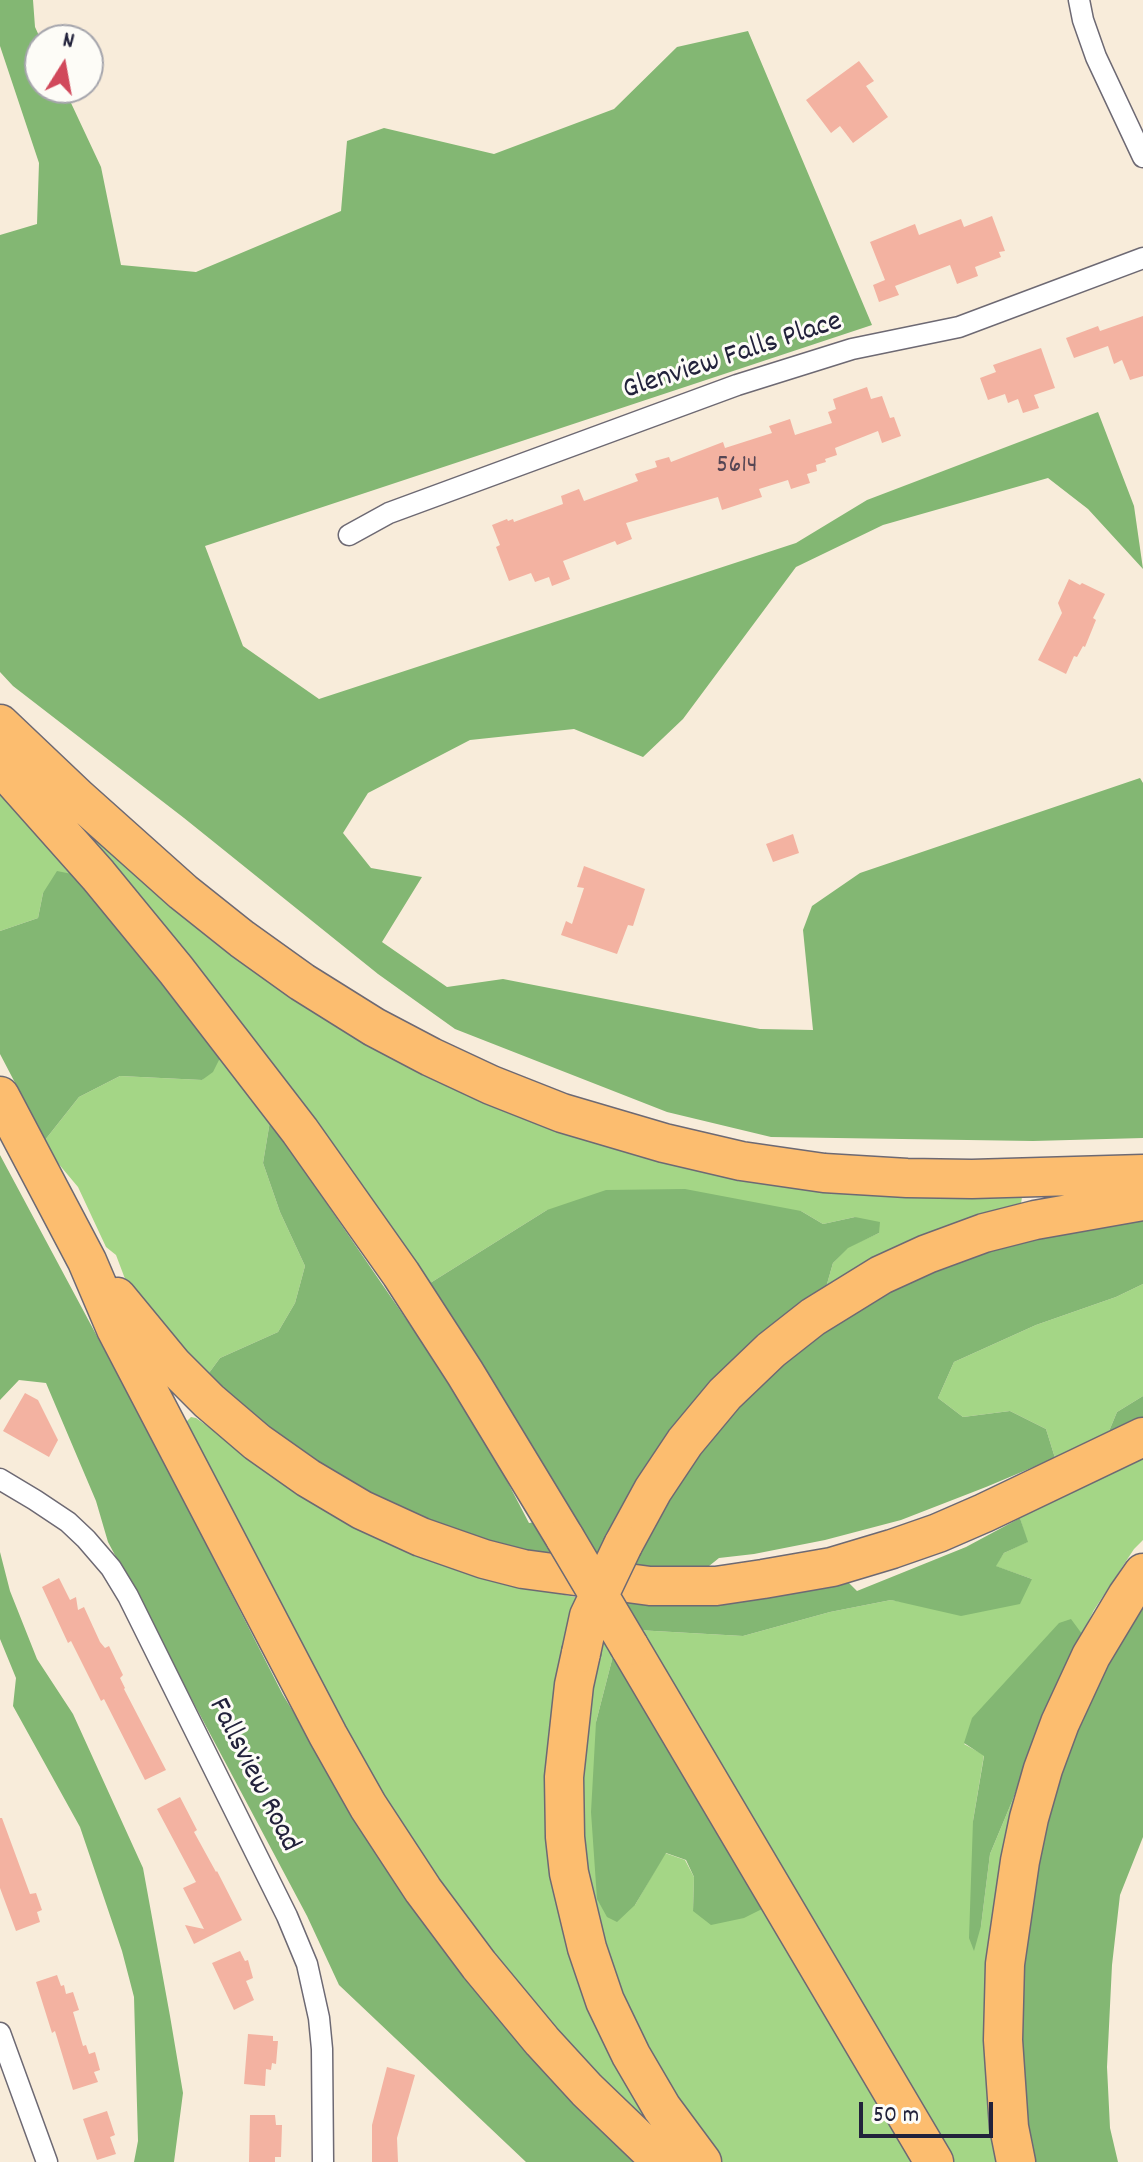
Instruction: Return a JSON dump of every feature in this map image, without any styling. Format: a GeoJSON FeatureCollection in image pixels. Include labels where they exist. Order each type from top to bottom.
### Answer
{"type":"FeatureCollection","features":[{"type":"Feature","properties":{"kind":"highway"},"geometry":{"type":"LineString","coordinates":[[0,724],[183,892],[302,982],[374,1027],[431,1057],[562,1113],[664,1143],[741,1161],[824,1173],[972,1179],[1143,1174]]}},
{"type":"Feature","properties":{"kind":"highway"},"geometry":{"type":"LineString","coordinates":[[0,765],[98,875],[166,958],[300,1131],[409,1287],[565,1538],[934,2162]]}},
{"type":"Feature","properties":{"kind":"highway"},"geometry":{"type":"LineString","coordinates":[[0,1096],[87,1261],[116,1329],[368,1806],[423,1890],[488,1976],[587,2090],[662,2162]]}},
{"type":"Feature","properties":{"kind":"highway"},"geometry":{"type":"LineString","coordinates":[[702,2162],[662,2108],[631,2055],[605,2001],[583,1933],[569,1873],[564,1777],[574,1685],[589,1616],[653,1490],[685,1442],[725,1394],[771,1350],[813,1317],[881,1275],[984,1233],[1035,1220],[1143,1201]]}},
{"type":"Feature","properties":{"kind":"highway"},"geometry":{"type":"LineString","coordinates":[[87,1261],[173,1365],[257,1442],[308,1478],[362,1510],[421,1537],[523,1569],[650,1586],[716,1586],[832,1567],[938,1533],[1143,1437]]}},
{"type":"Feature","properties":{"kind":"highway"},"geometry":{"type":"LineString","coordinates":[[1016,2162],[1009,2127],[1003,2040],[1005,1964],[1029,1818],[1043,1769],[1091,1656],[1143,1573]]}},
{"type":"Feature","properties":{"kind":"street"},"geometry":{"type":"LineString","coordinates":[[1079,0],[1096,57],[1143,157]]}},
{"type":"Feature","properties":{"kind":"street","name":"Glenview Falls Place"},"geometry":{"type":"LineString","coordinates":[[349,535],[389,513],[737,385],[852,349],[959,327],[1143,258]]}},
{"type":"Feature","properties":{"kind":"street","name":"Fallsview Road"},"geometry":{"type":"LineString","coordinates":[[0,1479],[68,1522],[111,1568],[128,1596],[287,1916],[307,1964],[319,2018],[323,2162]]}},
{"type":"Feature","properties":{"kind":"street"},"geometry":{"type":"LineString","coordinates":[[0,2033],[47,2162]]}},
{"type":"Feature","properties":{"kind":"green space"},"geometry":{"type":"Polygon","coordinates":[[[0,0],[33,0],[35,24],[24,24],[24,104],[71,104],[101,167],[121,265],[196,272],[341,211],[347,141],[384,128],[494,154],[614,109],[677,47],[748,31],[872,325],[205,546],[243,646],[319,699],[796,543],[867,500],[1098,412],[1134,506],[1143,569],[1088,509],[1048,478],[883,525],[796,567],[683,719],[643,757],[574,729],[470,740],[368,793],[343,833],[371,868],[422,877],[382,942],[447,987],[503,979],[760,1029],[813,1030],[803,930],[812,906],[860,873],[1140,778],[1143,783],[1143,1138],[1033,1141],[771,1137],[667,1112],[455,1029],[378,974],[13,686],[0,672],[0,235],[37,224],[39,163],[0,46],[0,0]]]}},
{"type":"Feature","properties":{"kind":"green space"},"geometry":{"type":"Polygon","coordinates":[[[22,761],[465,1090],[1022,1197],[1021,1204],[969,1222],[959,1222],[872,1258],[825,1291],[833,1263],[848,1247],[879,1233],[855,1217],[823,1224],[801,1211],[547,1210],[427,1285],[22,761]]]}},
{"type":"Feature","properties":{"kind":"green space"},"geometry":{"type":"Polygon","coordinates":[[[0,790],[72,874],[43,893],[38,918],[0,931],[0,790]]]}},
{"type":"Feature","properties":{"kind":"green space"},"geometry":{"type":"Polygon","coordinates":[[[57,871],[72,874],[172,991],[221,1056],[213,1072],[202,1080],[120,1076],[79,1097],[45,1140],[0,1054],[0,931],[38,918],[43,893],[57,871]]]}},
{"type":"Feature","properties":{"kind":"green space"},"geometry":{"type":"Polygon","coordinates":[[[221,1056],[270,1121],[263,1163],[280,1212],[305,1266],[295,1303],[278,1332],[220,1358],[206,1377],[130,1292],[116,1255],[106,1247],[78,1187],[57,1162],[45,1140],[79,1097],[120,1076],[202,1080],[221,1056]]]}},
{"type":"Feature","properties":{"kind":"green space"},"geometry":{"type":"Polygon","coordinates":[[[270,1121],[474,1418],[529,1523],[536,1522],[562,1564],[405,1516],[288,1451],[206,1377],[220,1358],[278,1332],[295,1303],[305,1266],[280,1212],[263,1163],[270,1121]]]}},
{"type":"Feature","properties":{"kind":"green space"},"geometry":{"type":"Polygon","coordinates":[[[0,1155],[158,1450],[283,1695],[378,1852],[478,1991],[580,2111],[636,2162],[526,2162],[339,1985],[307,1916],[108,1542],[96,1501],[46,1383],[19,1380],[0,1400],[0,1155]]]}},
{"type":"Feature","properties":{"kind":"green space"},"geometry":{"type":"Polygon","coordinates":[[[685,1189],[801,1211],[823,1224],[855,1217],[880,1222],[879,1233],[848,1248],[833,1263],[825,1291],[597,1562],[427,1285],[547,1210],[606,1190],[685,1189]]]}},
{"type":"Feature","properties":{"kind":"green space"},"geometry":{"type":"Polygon","coordinates":[[[1143,1213],[1143,1284],[1116,1297],[1036,1325],[954,1362],[938,1398],[963,1417],[1010,1411],[1046,1429],[1055,1458],[901,1520],[825,1540],[719,1558],[704,1570],[628,1568],[696,1446],[817,1328],[956,1255],[1143,1213]]]}},
{"type":"Feature","properties":{"kind":"green space"},"geometry":{"type":"Polygon","coordinates":[[[1143,1284],[1143,1396],[1117,1412],[1107,1436],[1055,1458],[1046,1429],[1010,1411],[963,1417],[938,1398],[954,1362],[1036,1325],[1116,1297],[1143,1284]]]}},
{"type":"Feature","properties":{"kind":"green space"},"geometry":{"type":"Polygon","coordinates":[[[1143,1396],[1143,1420],[1107,1436],[1117,1412],[1143,1396]]]}},
{"type":"Feature","properties":{"kind":"green space"},"geometry":{"type":"Polygon","coordinates":[[[191,1417],[295,1489],[520,1586],[580,1598],[547,1808],[676,2151],[531,2011],[389,1813],[185,1423],[191,1417]]]}},
{"type":"Feature","properties":{"kind":"green space"},"geometry":{"type":"Polygon","coordinates":[[[1143,1453],[1143,1540],[1094,1610],[1082,1634],[964,1744],[984,1755],[973,1821],[981,1926],[990,1854],[1013,1799],[1019,1802],[989,1993],[986,2080],[1000,2162],[954,2162],[637,1630],[743,1636],[830,1612],[891,1600],[915,1604],[1032,1579],[995,1566],[1004,1553],[1027,1542],[1020,1518],[1143,1453]]]}},
{"type":"Feature","properties":{"kind":"green space"},"geometry":{"type":"Polygon","coordinates":[[[1020,1518],[1028,1542],[1004,1553],[996,1566],[1032,1579],[1020,1604],[961,1616],[891,1600],[830,1612],[743,1636],[637,1630],[620,1602],[702,1603],[846,1580],[857,1591],[966,1547],[1020,1518]]]}},
{"type":"Feature","properties":{"kind":"green space"},"geometry":{"type":"Polygon","coordinates":[[[0,1552],[10,1591],[37,1659],[73,1714],[143,1868],[183,2093],[174,2162],[134,2162],[138,2141],[134,1997],[122,1951],[80,1827],[13,1706],[16,1678],[0,1639],[0,1552]]]}},
{"type":"Feature","properties":{"kind":"green space"},"geometry":{"type":"Polygon","coordinates":[[[1143,1603],[1143,1837],[1120,1895],[1112,1965],[1107,2067],[1110,2128],[1118,2162],[1033,2162],[1016,2015],[1027,1885],[1071,1726],[1143,1603]]]}},
{"type":"Feature","properties":{"kind":"green space"},"geometry":{"type":"Polygon","coordinates":[[[1071,1619],[1082,1634],[1045,1708],[990,1854],[981,1926],[974,1951],[969,1938],[973,1821],[984,1756],[964,1743],[972,1718],[1059,1623],[1071,1619]]]}},
{"type":"Feature","properties":{"kind":"green space"},"geometry":{"type":"Polygon","coordinates":[[[603,1634],[614,1652],[596,1722],[635,1905],[665,1853],[685,1860],[694,1877],[693,1911],[764,1908],[914,2162],[715,2162],[649,2070],[580,1879],[580,1742],[603,1634]]]}},
{"type":"Feature","properties":{"kind":"green space"},"geometry":{"type":"Polygon","coordinates":[[[614,1652],[764,1908],[744,1918],[711,1925],[693,1911],[694,1877],[686,1860],[666,1853],[635,1905],[617,1922],[607,1917],[597,1899],[591,1812],[596,1722],[614,1652]]]}},
{"type":"Feature","properties":{"kind":"building"},"geometry":{"type":"Polygon","coordinates":[[[859,61],[874,81],[866,86],[888,117],[853,143],[840,126],[831,133],[806,100],[859,61]]]}},
{"type":"Feature","properties":{"kind":"building"},"geometry":{"type":"Polygon","coordinates":[[[992,216],[1005,251],[999,252],[1001,257],[975,267],[978,276],[957,284],[950,265],[895,286],[899,295],[879,302],[873,285],[885,280],[870,242],[915,224],[919,235],[961,219],[964,227],[992,216]]]}},
{"type":"Feature","properties":{"kind":"building"},"geometry":{"type":"Polygon","coordinates":[[[1143,316],[1143,376],[1130,380],[1122,360],[1114,364],[1108,346],[1074,358],[1066,338],[1098,326],[1100,331],[1143,316]]]}},
{"type":"Feature","properties":{"kind":"building"},"geometry":{"type":"Polygon","coordinates":[[[1041,348],[1055,388],[1034,395],[1039,408],[1023,413],[1018,399],[1008,403],[1005,394],[988,400],[980,378],[996,372],[993,365],[1041,348]]]}},
{"type":"Feature","properties":{"kind":"building"},"geometry":{"type":"Polygon","coordinates":[[[867,387],[871,399],[882,396],[901,436],[882,443],[878,431],[835,448],[837,455],[825,459],[826,462],[816,465],[817,471],[807,474],[810,483],[791,489],[788,480],[759,489],[762,497],[722,510],[718,497],[626,523],[632,539],[617,545],[615,541],[563,561],[570,579],[552,586],[549,577],[535,582],[531,573],[509,581],[496,547],[500,545],[492,525],[507,519],[514,522],[563,504],[561,496],[579,489],[584,501],[638,481],[635,474],[657,467],[655,461],[669,457],[671,462],[723,442],[725,448],[772,433],[769,426],[790,419],[795,435],[832,423],[828,412],[836,409],[833,399],[867,387]]]}},
{"type":"Feature","properties":{"kind":"building"},"geometry":{"type":"Polygon","coordinates":[[[1069,579],[1105,594],[1093,618],[1096,620],[1085,647],[1077,657],[1074,656],[1066,674],[1038,660],[1062,613],[1058,603],[1069,579]]]}},
{"type":"Feature","properties":{"kind":"building"},"geometry":{"type":"Polygon","coordinates":[[[793,834],[799,853],[773,862],[766,844],[793,834]]]}},
{"type":"Feature","properties":{"kind":"building"},"geometry":{"type":"Polygon","coordinates":[[[584,866],[645,889],[633,926],[628,925],[617,954],[561,935],[566,921],[572,924],[584,888],[577,887],[584,866]]]}},
{"type":"Feature","properties":{"kind":"building"},"geometry":{"type":"Polygon","coordinates":[[[25,1393],[38,1400],[58,1440],[49,1457],[3,1431],[25,1393]]]}},
{"type":"Feature","properties":{"kind":"building"},"geometry":{"type":"Polygon","coordinates":[[[59,1578],[70,1600],[76,1597],[78,1610],[84,1607],[100,1642],[105,1648],[109,1646],[123,1675],[120,1678],[124,1689],[166,1770],[145,1780],[104,1699],[101,1701],[71,1641],[68,1643],[42,1587],[59,1578]]]}},
{"type":"Feature","properties":{"kind":"building"},"geometry":{"type":"Polygon","coordinates":[[[180,1797],[197,1830],[194,1832],[242,1920],[194,1944],[185,1925],[204,1929],[183,1888],[196,1882],[157,1809],[180,1797]]]}},
{"type":"Feature","properties":{"kind":"building"},"geometry":{"type":"Polygon","coordinates":[[[0,1818],[30,1894],[36,1893],[42,1910],[37,1912],[40,1922],[16,1931],[0,1888],[0,1818]]]}},
{"type":"Feature","properties":{"kind":"building"},"geometry":{"type":"Polygon","coordinates":[[[240,1951],[245,1961],[248,1960],[253,1978],[246,1981],[254,2000],[234,2010],[212,1963],[240,1951]]]}},
{"type":"Feature","properties":{"kind":"building"},"geometry":{"type":"Polygon","coordinates":[[[57,1975],[66,1994],[73,1992],[79,2010],[73,2012],[83,2046],[86,2045],[89,2054],[95,2052],[100,2070],[94,2072],[98,2082],[73,2090],[36,1982],[57,1975]]]}},
{"type":"Feature","properties":{"kind":"building"},"geometry":{"type":"Polygon","coordinates":[[[248,2034],[273,2036],[273,2041],[278,2041],[276,2064],[272,2063],[271,2070],[266,2069],[265,2086],[244,2084],[248,2034]]]}},
{"type":"Feature","properties":{"kind":"building"},"geometry":{"type":"Polygon","coordinates":[[[387,2067],[415,2075],[397,2138],[398,2162],[372,2162],[372,2125],[387,2067]]]}},
{"type":"Feature","properties":{"kind":"building"},"geometry":{"type":"Polygon","coordinates":[[[107,2111],[115,2135],[110,2137],[116,2154],[97,2160],[83,2119],[107,2111]]]}},
{"type":"Feature","properties":{"kind":"building"},"geometry":{"type":"Polygon","coordinates":[[[250,2115],[275,2115],[276,2125],[282,2125],[281,2157],[275,2157],[275,2162],[249,2162],[250,2115]]]}}]}
